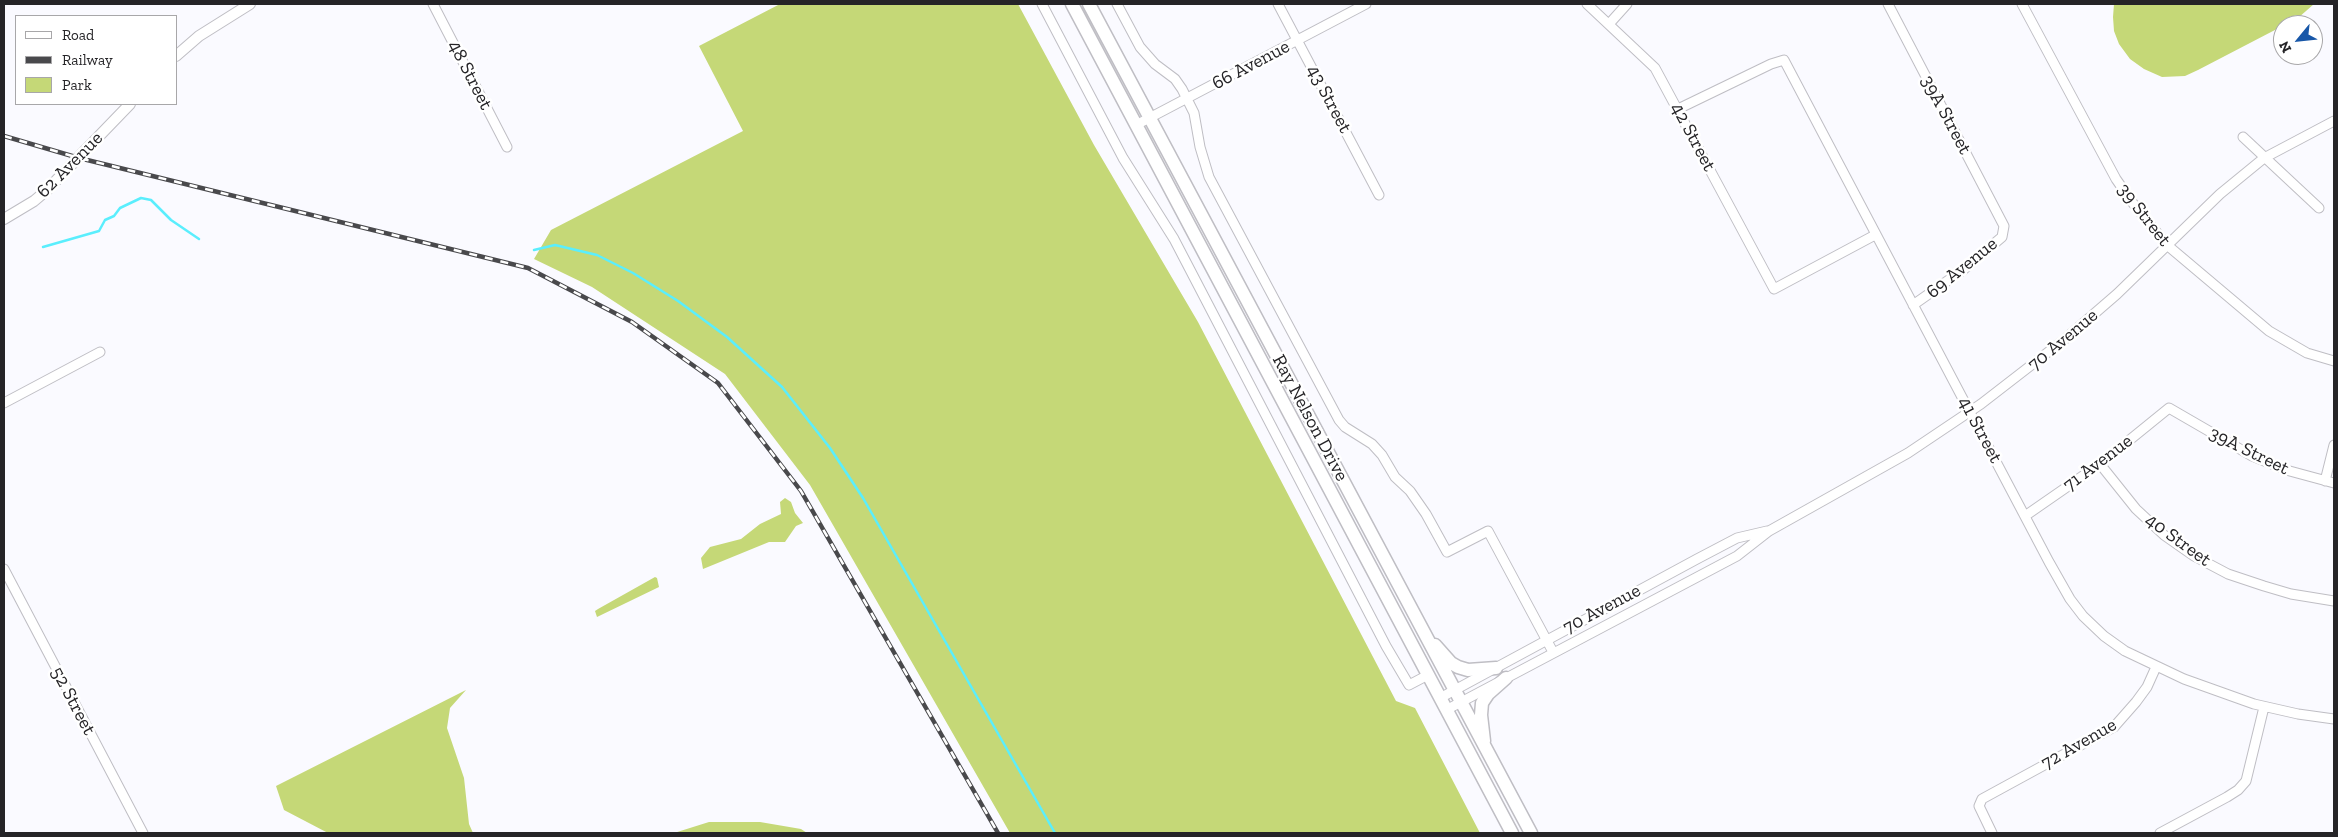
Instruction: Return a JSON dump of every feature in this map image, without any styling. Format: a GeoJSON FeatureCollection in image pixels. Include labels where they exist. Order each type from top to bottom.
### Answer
{"type":"FeatureCollection","features":[{"type":"Feature","properties":{"kind":"highway","name":"Ray Nelson Drive"},"geometry":{"type":"LineString","coordinates":[[1072,4],[1512,833]]}},
{"type":"Feature","properties":{"kind":"highway","name":"Ray Nelson Drive"},"geometry":{"type":"LineString","coordinates":[[1089,4],[1530,833]]}},
{"type":"Feature","properties":{"kind":"highway"},"geometry":{"type":"LineString","coordinates":[[1422,631],[1451,663],[1458,667],[1468,670],[1496,668]]}},
{"type":"Feature","properties":{"kind":"highway"},"geometry":{"type":"LineString","coordinates":[[1485,749],[1481,715],[1482,703],[1488,694],[1506,678]]}},
{"type":"Feature","properties":{"kind":"main road"},"geometry":{"type":"LineString","coordinates":[[178,54],[199,36],[250,4]]}},
{"type":"Feature","properties":{"kind":"main road","name":"62 Avenue"},"geometry":{"type":"LineString","coordinates":[[4,219],[27,206],[47,190],[129,105]]}},
{"type":"Feature","properties":{"kind":"street","name":"48 Street"},"geometry":{"type":"LineString","coordinates":[[433,4],[507,147]]}},
{"type":"Feature","properties":{"kind":"street"},"geometry":{"type":"LineString","coordinates":[[1042,4],[1123,158],[1174,239],[1395,662],[1409,685],[1428,675]]}},
{"type":"Feature","properties":{"kind":"street"},"geometry":{"type":"LineString","coordinates":[[1117,4],[1140,47],[1156,64],[1174,78],[1187,99],[1194,113],[1200,147],[1209,177],[1340,420],[1345,427],[1372,444],[1382,455],[1395,477],[1410,491],[1426,514],[1447,552],[1488,531],[1554,652]]}},
{"type":"Feature","properties":{"kind":"street","name":"43 Street"},"geometry":{"type":"LineString","coordinates":[[1278,4],[1379,195]]}},
{"type":"Feature","properties":{"kind":"street","name":"66 Avenue"},"geometry":{"type":"LineString","coordinates":[[1136,125],[1366,4]]}},
{"type":"Feature","properties":{"kind":"street","name":"42 Street"},"geometry":{"type":"LineString","coordinates":[[1587,4],[1655,68],[1774,289],[1875,235]]}},
{"type":"Feature","properties":{"kind":"street"},"geometry":{"type":"LineString","coordinates":[[1609,24],[1627,4]]}},
{"type":"Feature","properties":{"kind":"street","name":"39A Street"},"geometry":{"type":"LineString","coordinates":[[1888,4],[2004,226]]}},
{"type":"Feature","properties":{"kind":"street","name":"39 Street"},"geometry":{"type":"LineString","coordinates":[[2022,4],[2116,179],[2166,245],[2269,331],[2308,353],[2334,362]]}},
{"type":"Feature","properties":{"kind":"street","name":"41 Street"},"geometry":{"type":"LineString","coordinates":[[1678,109],[1771,64],[1784,60],[2025,516],[2066,592],[2082,616],[2104,636],[2125,651],[2156,667],[2223,694],[2264,707],[2334,719]]}},
{"type":"Feature","properties":{"kind":"street","name":"70 Avenue"},"geometry":{"type":"LineString","coordinates":[[1446,710],[1737,556],[1769,531],[1884,468],[1970,412],[2064,340],[2116,294],[2220,194],[2264,158],[2334,121]]}},
{"type":"Feature","properties":{"kind":"street"},"geometry":{"type":"LineString","coordinates":[[2243,137],[2319,208]]}},
{"type":"Feature","properties":{"kind":"street","name":"69 Avenue"},"geometry":{"type":"LineString","coordinates":[[1913,305],[1962,270],[2002,237],[2004,226]]}},
{"type":"Feature","properties":{"kind":"street"},"geometry":{"type":"LineString","coordinates":[[4,403],[100,352]]}},
{"type":"Feature","properties":{"kind":"street","name":"39A Street"},"geometry":{"type":"LineString","coordinates":[[2169,408],[2252,456],[2286,470],[2330,482]]}},
{"type":"Feature","properties":{"kind":"street","name":"71 Avenue"},"geometry":{"type":"LineString","coordinates":[[2025,516],[2100,464],[2169,408]]}},
{"type":"Feature","properties":{"kind":"street"},"geometry":{"type":"LineString","coordinates":[[2330,482],[2334,445]]}},
{"type":"Feature","properties":{"kind":"street","name":"40 Street"},"geometry":{"type":"LineString","coordinates":[[2100,464],[2136,509],[2164,535],[2194,556],[2228,574],[2264,586],[2291,594],[2334,601]]}},
{"type":"Feature","properties":{"kind":"street","name":"70 Avenue"},"geometry":{"type":"LineString","coordinates":[[1440,698],[1546,639],[1737,538],[1769,531]]}},
{"type":"Feature","properties":{"kind":"street","name":"52 Street"},"geometry":{"type":"LineString","coordinates":[[4,569],[143,833]]}},
{"type":"Feature","properties":{"kind":"street","name":"72 Avenue"},"geometry":{"type":"LineString","coordinates":[[1992,833],[1979,806],[1982,799],[2114,727],[2147,687],[2156,667]]}},
{"type":"Feature","properties":{"kind":"street"},"geometry":{"type":"LineString","coordinates":[[2160,833],[2227,797],[2238,790],[2246,781],[2264,707]]}},
{"type":"Feature","properties":{"kind":"green space"},"geometry":{"type":"Polygon","coordinates":[[[780,4],[1018,4],[1094,145],[1198,322],[1396,701],[1415,708],[1480,833],[1010,833],[810,485],[725,374],[592,287],[534,259],[551,230],[743,131],[699,46],[780,4]]]}},
{"type":"Feature","properties":{"kind":"green space"},"geometry":{"type":"Polygon","coordinates":[[[2114,4],[2314,4],[2301,15],[2273,15],[2273,31],[2185,76],[2162,77],[2144,69],[2130,59],[2119,44],[2114,31],[2114,4]]]}},
{"type":"Feature","properties":{"kind":"green space"},"geometry":{"type":"Polygon","coordinates":[[[785,498],[791,502],[795,513],[803,523],[796,526],[785,542],[769,542],[703,569],[701,558],[710,547],[741,539],[760,524],[781,514],[780,502],[785,498]]]}},
{"type":"Feature","properties":{"kind":"green space"},"geometry":{"type":"Polygon","coordinates":[[[655,577],[659,587],[597,617],[595,611],[655,577]]]}},
{"type":"Feature","properties":{"kind":"green space"},"geometry":{"type":"Polygon","coordinates":[[[466,690],[450,708],[447,728],[464,778],[469,824],[473,833],[328,833],[284,810],[276,786],[466,690]]]}},
{"type":"Feature","properties":{"kind":"green space"},"geometry":{"type":"Polygon","coordinates":[[[709,822],[760,822],[801,829],[807,833],[674,833],[709,822]]]}},
{"type":"Feature","properties":{"kind":"waterway"},"geometry":{"type":"LineString","coordinates":[[43,247],[99,231],[105,220],[114,216],[120,208],[141,198],[151,200],[171,220],[199,239]]}},
{"type":"Feature","properties":{"kind":"waterway"},"geometry":{"type":"LineString","coordinates":[[534,250],[555,245],[597,255],[633,273],[678,301],[727,337],[782,387],[830,448],[863,498],[1055,833]]}},
{"type":"Feature","properties":{"kind":"railway"},"geometry":{"type":"LineString","coordinates":[[4,136],[79,158],[528,268],[632,322],[718,383],[801,491],[998,833]]}}]}
